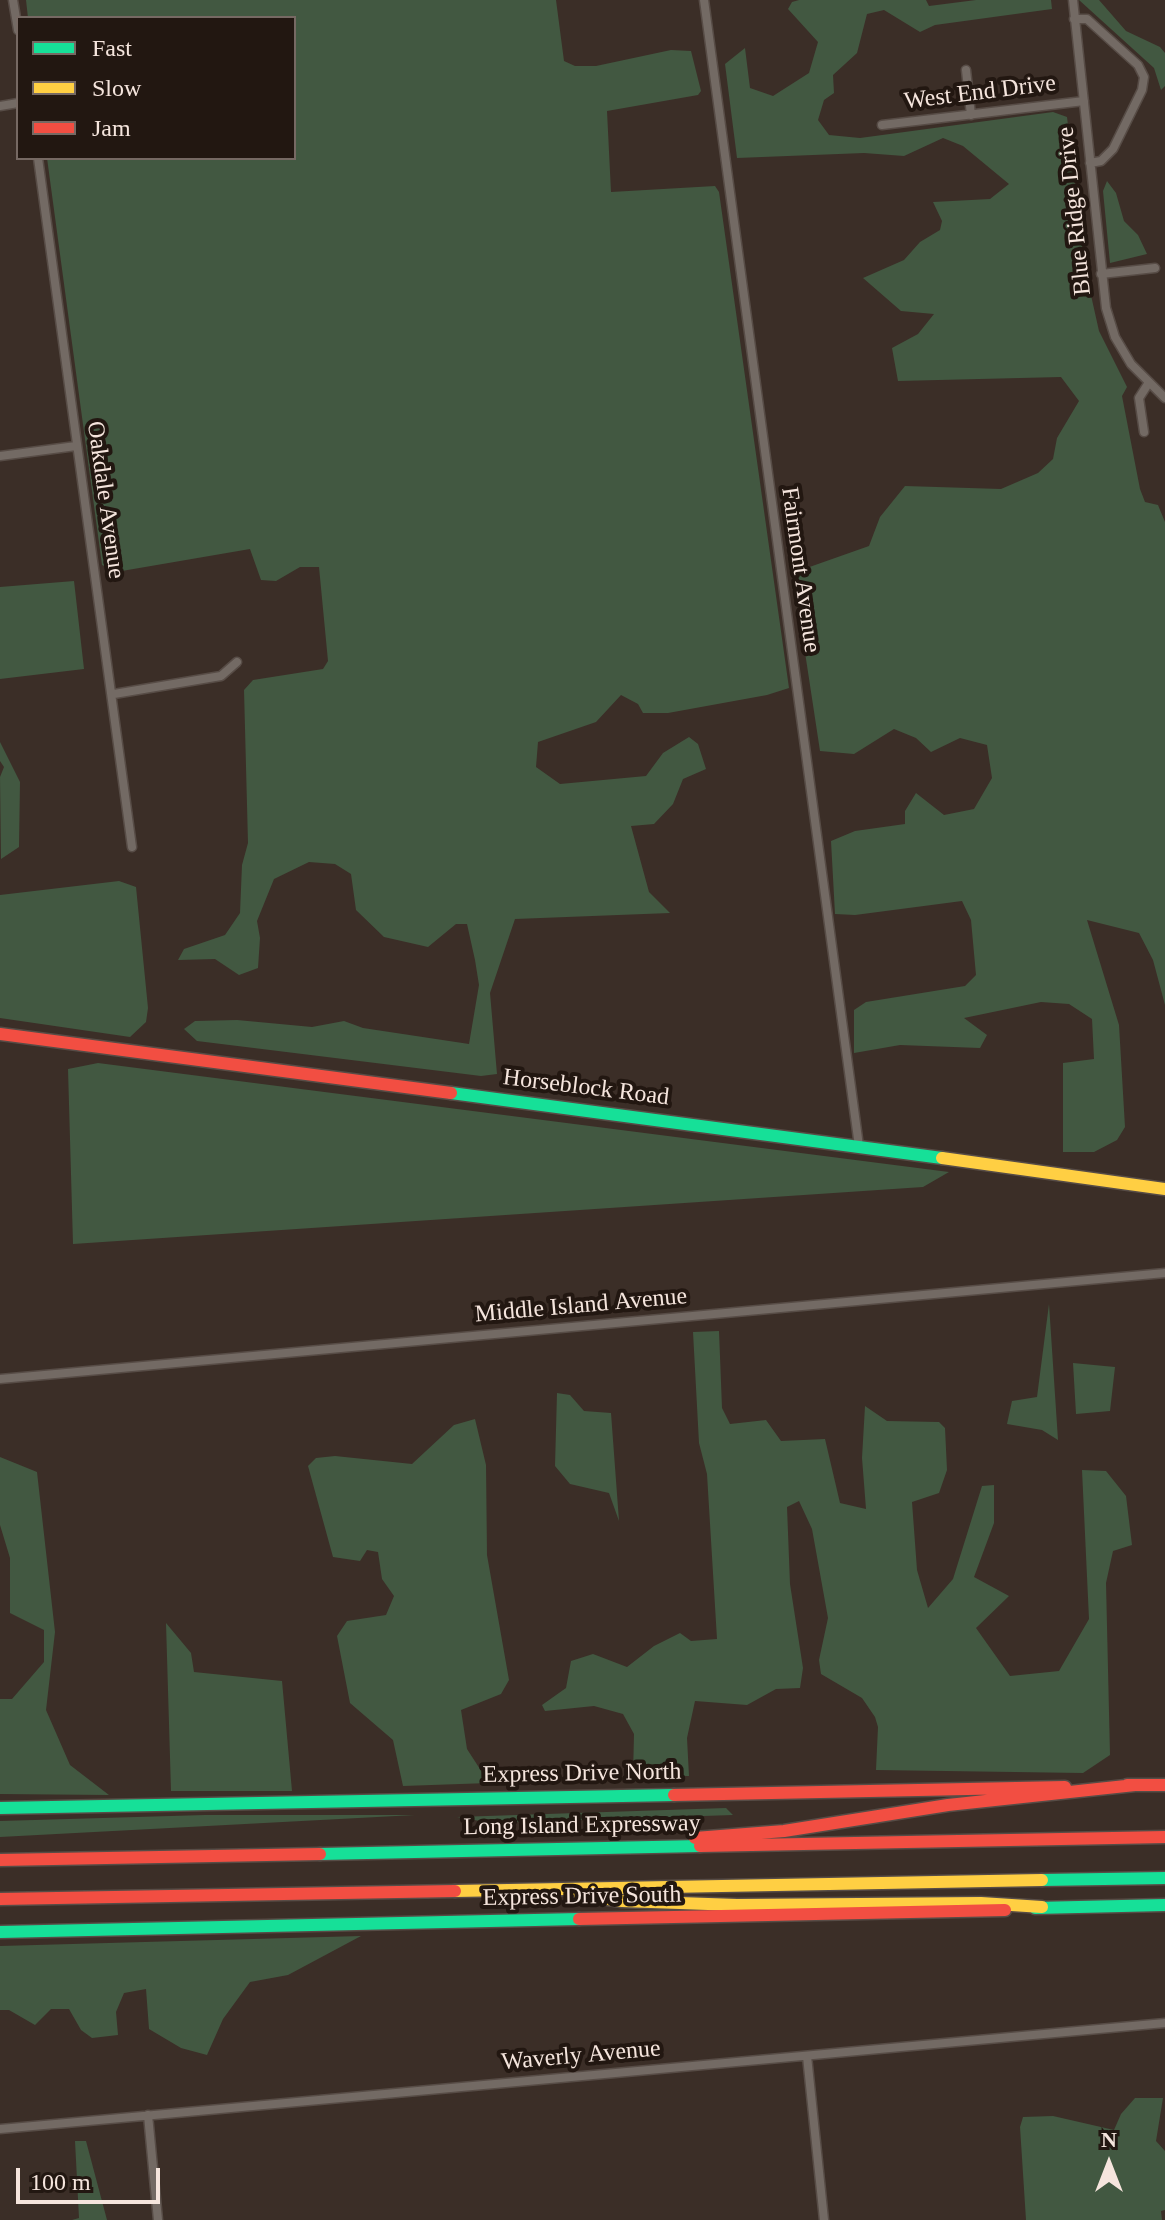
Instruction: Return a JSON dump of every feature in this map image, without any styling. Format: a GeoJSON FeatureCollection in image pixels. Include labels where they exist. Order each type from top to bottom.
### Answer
{"type":"FeatureCollection","features":[{"type":"Feature","properties":{"kind":"main road","name":"Horseblock Road"},"geometry":{"type":"LineString","coordinates":[[0,1034],[1165,1189]]}},
{"type":"Feature","properties":{"kind":"main road"},"geometry":{"type":"LineString","coordinates":[[606,1848],[784,1831],[962,1803],[1135,1785]]}},
{"type":"Feature","properties":{"kind":"main road","name":"Express Drive North"},"geometry":{"type":"LineString","coordinates":[[0,1808],[1165,1785]]}},
{"type":"Feature","properties":{"kind":"main road","name":"Long Island Expressway"},"geometry":{"type":"LineString","coordinates":[[0,1860],[1165,1837]]}},
{"type":"Feature","properties":{"kind":"main road"},"geometry":{"type":"LineString","coordinates":[[0,1899],[1165,1878]]}},
{"type":"Feature","properties":{"kind":"main road"},"geometry":{"type":"LineString","coordinates":[[536,1889],[622,1901],[701,1904],[981,1903],[1042,1907]]}},
{"type":"Feature","properties":{"kind":"main road","name":"Express Drive South"},"geometry":{"type":"LineString","coordinates":[[0,1932],[1165,1905]]}},
{"type":"Feature","properties":{"kind":"street","name":"Fairmont Avenue"},"geometry":{"type":"LineString","coordinates":[[704,0],[859,1146]]}},
{"type":"Feature","properties":{"kind":"street","name":"Blue Ridge Drive"},"geometry":{"type":"LineString","coordinates":[[1073,0],[1101,274],[1115,337],[1148,384],[1165,398]]}},
{"type":"Feature","properties":{"kind":"street"},"geometry":{"type":"LineString","coordinates":[[1074,19],[1087,19],[1138,65],[1144,77],[1142,90],[1113,149],[1101,161],[1090,163]]}},
{"type":"Feature","properties":{"kind":"street"},"geometry":{"type":"LineString","coordinates":[[966,70],[971,115]]}},
{"type":"Feature","properties":{"kind":"street","name":"West End Drive"},"geometry":{"type":"LineString","coordinates":[[882,125],[1084,101]]}},
{"type":"Feature","properties":{"kind":"street","name":"Oakdale Avenue"},"geometry":{"type":"LineString","coordinates":[[38,160],[76,446],[114,694],[132,847]]}},
{"type":"Feature","properties":{"kind":"street"},"geometry":{"type":"LineString","coordinates":[[1101,274],[1155,268]]}},
{"type":"Feature","properties":{"kind":"street"},"geometry":{"type":"LineString","coordinates":[[1144,432],[1139,398],[1148,384]]}},
{"type":"Feature","properties":{"kind":"street"},"geometry":{"type":"LineString","coordinates":[[0,456],[76,446]]}},
{"type":"Feature","properties":{"kind":"street"},"geometry":{"type":"LineString","coordinates":[[114,694],[221,676],[237,662]]}},
{"type":"Feature","properties":{"kind":"street","name":"Middle Island Avenue"},"geometry":{"type":"LineString","coordinates":[[0,1379],[1165,1273]]}},
{"type":"Feature","properties":{"kind":"street","name":"Waverly Avenue"},"geometry":{"type":"LineString","coordinates":[[0,2129],[1165,2023]]}},
{"type":"Feature","properties":{"kind":"street"},"geometry":{"type":"LineString","coordinates":[[807,2056],[824,2220]]}},
{"type":"Feature","properties":{"kind":"street"},"geometry":{"type":"LineString","coordinates":[[148,2115],[158,2220]]}},
{"type":"Feature","properties":{"kind":"green space"},"geometry":{"type":"Polygon","coordinates":[[[26,0],[556,0],[564,61],[575,66],[596,66],[671,50],[691,51],[701,91],[698,95],[607,111],[611,192],[715,186],[719,192],[789,688],[767,695],[668,713],[643,713],[638,704],[621,695],[596,722],[538,742],[536,767],[560,784],[646,776],[663,753],[689,737],[698,744],[706,769],[683,779],[673,804],[654,824],[631,826],[649,892],[670,913],[515,919],[490,993],[497,1074],[481,1076],[197,1041],[184,1029],[195,1021],[237,1020],[312,1027],[344,1021],[363,1028],[469,1044],[479,985],[467,924],[456,924],[428,947],[384,937],[356,910],[351,874],[335,864],[309,862],[274,879],[257,921],[260,938],[258,968],[239,975],[215,959],[178,960],[184,949],[225,935],[240,913],[242,865],[248,843],[244,690],[253,680],[323,669],[328,661],[319,567],[300,567],[276,581],[261,580],[250,549],[116,572],[102,565],[47,160],[296,160],[296,16],[28,16],[26,0]]]}},
{"type":"Feature","properties":{"kind":"green space"},"geometry":{"type":"Polygon","coordinates":[[[926,0],[929,6],[976,0],[1051,0],[1052,9],[935,25],[920,32],[884,10],[867,14],[857,53],[833,75],[834,93],[824,100],[818,120],[829,135],[860,138],[1053,112],[1067,117],[1084,264],[1099,331],[1127,387],[1122,396],[1140,489],[1145,502],[1158,505],[1165,522],[1165,1005],[1153,960],[1139,933],[1087,920],[1119,1025],[1125,1127],[1117,1140],[1094,1152],[1063,1152],[1063,1063],[1094,1059],[1092,1019],[1069,1004],[1041,1002],[964,1018],[987,1035],[980,1048],[900,1045],[854,1053],[854,1010],[866,1002],[965,986],[976,975],[971,920],[962,901],[855,915],[835,914],[831,841],[855,831],[905,824],[905,811],[916,793],[944,815],[974,809],[992,778],[987,745],[960,738],[931,752],[916,738],[894,729],[854,754],[820,751],[794,580],[801,570],[869,546],[880,517],[905,486],[1001,489],[1038,473],[1053,459],[1057,438],[1079,401],[1061,377],[898,381],[892,348],[918,334],[934,314],[901,311],[863,278],[904,260],[920,242],[940,230],[942,221],[933,202],[990,199],[1009,184],[963,146],[943,138],[904,156],[864,153],[737,158],[725,64],[745,48],[750,88],[773,96],[809,73],[818,42],[788,9],[792,2],[926,0]]]}},
{"type":"Feature","properties":{"kind":"green space"},"geometry":{"type":"Polygon","coordinates":[[[1079,0],[1099,0],[1126,31],[1160,47],[1165,53],[1165,86],[1161,90],[1154,68],[1079,0]]]}},
{"type":"Feature","properties":{"kind":"green space"},"geometry":{"type":"Polygon","coordinates":[[[1107,181],[1116,193],[1124,221],[1138,235],[1147,254],[1110,263],[1103,191],[1107,181]]]}},
{"type":"Feature","properties":{"kind":"green space"},"geometry":{"type":"Polygon","coordinates":[[[74,581],[84,669],[0,679],[0,587],[74,581]]]}},
{"type":"Feature","properties":{"kind":"green space"},"geometry":{"type":"Polygon","coordinates":[[[0,742],[20,782],[19,847],[1,859],[0,777],[4,767],[0,761],[0,742]]]}},
{"type":"Feature","properties":{"kind":"green space"},"geometry":{"type":"Polygon","coordinates":[[[119,881],[136,887],[148,1008],[146,1022],[130,1037],[0,1018],[0,895],[119,881]]]}},
{"type":"Feature","properties":{"kind":"green space"},"geometry":{"type":"Polygon","coordinates":[[[98,1063],[949,1172],[923,1187],[73,1244],[68,1069],[98,1063]]]}},
{"type":"Feature","properties":{"kind":"green space"},"geometry":{"type":"Polygon","coordinates":[[[1049,1304],[1058,1440],[1042,1430],[1007,1424],[1012,1401],[1037,1397],[1049,1304]]]}},
{"type":"Feature","properties":{"kind":"green space"},"geometry":{"type":"Polygon","coordinates":[[[719,1331],[722,1408],[730,1424],[766,1420],[781,1441],[825,1439],[840,1503],[866,1509],[862,1458],[865,1406],[887,1421],[939,1422],[945,1428],[947,1470],[939,1493],[912,1502],[917,1570],[928,1608],[953,1579],[982,1486],[994,1485],[994,1523],[974,1577],[1009,1596],[976,1628],[1010,1676],[1059,1671],[1089,1619],[1082,1470],[1106,1471],[1126,1496],[1132,1545],[1113,1551],[1106,1583],[1110,1755],[1083,1773],[876,1770],[878,1727],[875,1717],[862,1698],[821,1674],[819,1660],[828,1618],[812,1529],[799,1501],[787,1507],[790,1584],[803,1668],[800,1688],[776,1689],[747,1705],[695,1701],[687,1738],[689,1776],[633,1776],[634,1734],[623,1714],[594,1706],[545,1711],[542,1705],[566,1688],[571,1661],[593,1654],[627,1667],[654,1646],[680,1633],[691,1641],[717,1639],[707,1474],[699,1443],[693,1332],[719,1331]]]}},
{"type":"Feature","properties":{"kind":"green space"},"geometry":{"type":"Polygon","coordinates":[[[1073,1363],[1115,1367],[1110,1411],[1076,1414],[1073,1363]]]}},
{"type":"Feature","properties":{"kind":"green space"},"geometry":{"type":"Polygon","coordinates":[[[557,1393],[570,1395],[584,1411],[611,1413],[619,1521],[609,1493],[570,1484],[555,1466],[557,1393]]]}},
{"type":"Feature","properties":{"kind":"green space"},"geometry":{"type":"Polygon","coordinates":[[[475,1419],[486,1465],[487,1555],[509,1680],[501,1694],[461,1710],[467,1749],[489,1783],[403,1786],[393,1740],[350,1703],[337,1636],[347,1621],[386,1615],[394,1596],[382,1579],[378,1552],[367,1550],[360,1561],[333,1557],[308,1466],[316,1458],[335,1456],[412,1464],[454,1425],[475,1419]]]}},
{"type":"Feature","properties":{"kind":"green space"},"geometry":{"type":"Polygon","coordinates":[[[0,1457],[37,1472],[55,1632],[46,1710],[70,1765],[109,1795],[0,1794],[0,1699],[12,1699],[44,1662],[44,1630],[10,1613],[10,1558],[0,1525],[0,1457]]]}},
{"type":"Feature","properties":{"kind":"green space"},"geometry":{"type":"Polygon","coordinates":[[[166,1623],[191,1653],[194,1672],[282,1681],[292,1791],[171,1791],[166,1623]]]}},
{"type":"Feature","properties":{"kind":"green space"},"geometry":{"type":"Polygon","coordinates":[[[726,1808],[733,1815],[491,1823],[457,1817],[726,1808]]]}},
{"type":"Feature","properties":{"kind":"green space"},"geometry":{"type":"Polygon","coordinates":[[[205,1815],[415,1815],[0,1837],[0,1821],[205,1815]]]}},
{"type":"Feature","properties":{"kind":"green space"},"geometry":{"type":"Polygon","coordinates":[[[361,1936],[288,1975],[250,1982],[223,2019],[207,2055],[181,2048],[149,2029],[146,1989],[124,1993],[116,2012],[118,2035],[92,2038],[81,2030],[69,2009],[51,2009],[35,2025],[9,2010],[0,2010],[0,1946],[361,1936]]]}},
{"type":"Feature","properties":{"kind":"green space"},"geometry":{"type":"Polygon","coordinates":[[[1135,2098],[1163,2098],[1156,2141],[1165,2151],[1165,2210],[1161,2211],[1162,2220],[1026,2220],[1020,2127],[1023,2117],[1053,2116],[1114,2130],[1121,2114],[1135,2098]]]}},
{"type":"Feature","properties":{"kind":"green space"},"geometry":{"type":"Polygon","coordinates":[[[75,2141],[86,2141],[107,2220],[72,2220],[79,2218],[75,2141]]]}},
{"type":"Feature","properties":{"kind":"traffic: fast"},"geometry":{"type":"LineString","coordinates":[[451,1093],[942,1158]]}},
{"type":"Feature","properties":{"kind":"traffic: fast"},"geometry":{"type":"LineString","coordinates":[[0,1808],[674,1795]]}},
{"type":"Feature","properties":{"kind":"traffic: fast"},"geometry":{"type":"LineString","coordinates":[[320,1854],[700,1846]]}},
{"type":"Feature","properties":{"kind":"traffic: fast"},"geometry":{"type":"LineString","coordinates":[[1042,1880],[1165,1878]]}},
{"type":"Feature","properties":{"kind":"traffic: fast"},"geometry":{"type":"LineString","coordinates":[[1035,1908],[1165,1905]]}},
{"type":"Feature","properties":{"kind":"traffic: fast"},"geometry":{"type":"LineString","coordinates":[[0,1932],[579,1919]]}},
{"type":"Feature","properties":{"kind":"traffic: slow"},"geometry":{"type":"LineString","coordinates":[[942,1158],[1165,1189]]}},
{"type":"Feature","properties":{"kind":"traffic: slow"},"geometry":{"type":"LineString","coordinates":[[455,1891],[1042,1880]]}},
{"type":"Feature","properties":{"kind":"traffic: slow"},"geometry":{"type":"LineString","coordinates":[[580,1895],[622,1901],[737,1905],[981,1903],[1042,1907]]}},
{"type":"Feature","properties":{"kind":"traffic: jam"},"geometry":{"type":"LineString","coordinates":[[0,1034],[451,1093]]}},
{"type":"Feature","properties":{"kind":"traffic: jam"},"geometry":{"type":"LineString","coordinates":[[1127,1785],[1165,1785]]}},
{"type":"Feature","properties":{"kind":"traffic: jam"},"geometry":{"type":"LineString","coordinates":[[695,1838],[784,1831],[948,1805],[1135,1785]]}},
{"type":"Feature","properties":{"kind":"traffic: jam"},"geometry":{"type":"LineString","coordinates":[[674,1795],[1065,1787]]}},
{"type":"Feature","properties":{"kind":"traffic: jam"},"geometry":{"type":"LineString","coordinates":[[700,1846],[1165,1837]]}},
{"type":"Feature","properties":{"kind":"traffic: jam"},"geometry":{"type":"LineString","coordinates":[[0,1860],[320,1854]]}},
{"type":"Feature","properties":{"kind":"traffic: jam"},"geometry":{"type":"LineString","coordinates":[[0,1899],[455,1891]]}},
{"type":"Feature","properties":{"kind":"traffic: jam"},"geometry":{"type":"LineString","coordinates":[[579,1919],[1005,1910]]}}]}
